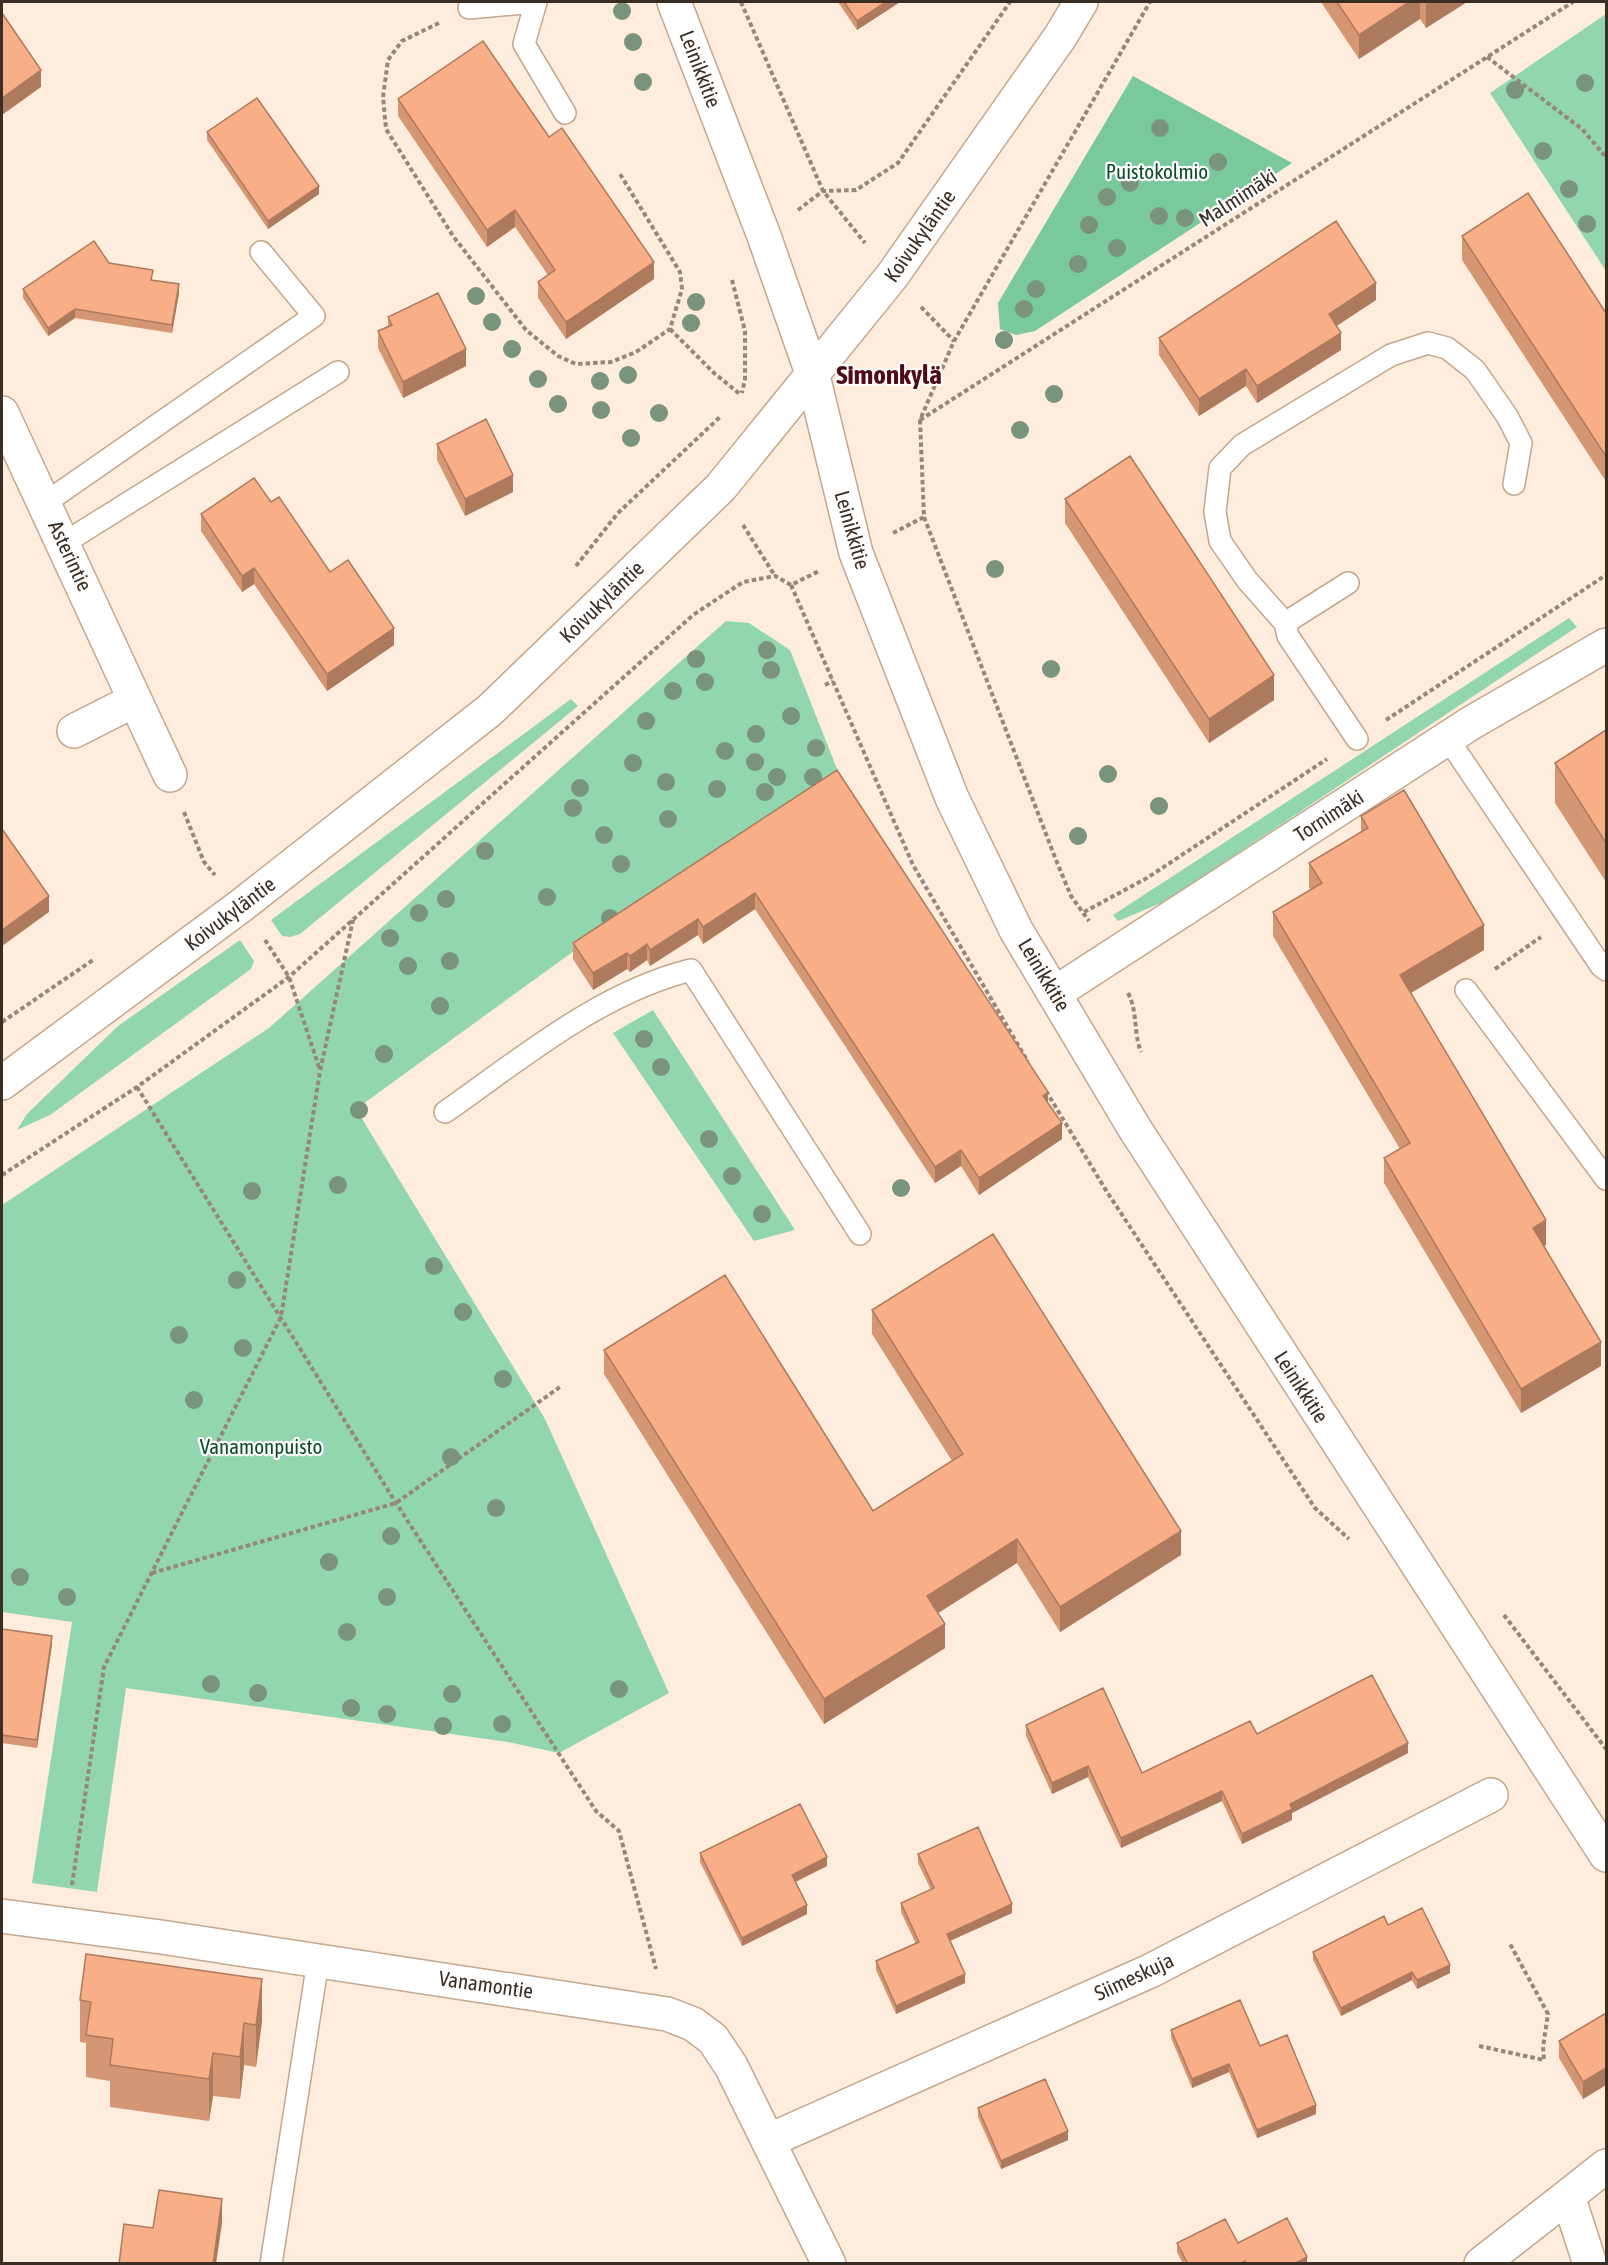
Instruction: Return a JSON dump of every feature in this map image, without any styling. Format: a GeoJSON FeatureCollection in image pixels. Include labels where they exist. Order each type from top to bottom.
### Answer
{"type":"FeatureCollection","features":[{"type":"Feature","properties":{"kind":"street","name":"Leinikkitie"},"geometry":{"type":"LineString","coordinates":[[674,2],[764,236],[813,376],[856,553],[952,798],[1016,930],[1135,1130],[1606,1855]]}},
{"type":"Feature","properties":{"kind":"street","name":"Koivukyläntie"},"geometry":{"type":"LineString","coordinates":[[2,1083],[242,905],[490,710],[721,487],[892,276],[1060,37],[1081,2]]}},
{"type":"Feature","properties":{"kind":"street","name":"Asterintie"},"geometry":{"type":"LineString","coordinates":[[2,413],[170,775]]}},
{"type":"Feature","properties":{"kind":"street","name":"Tornimäki"},"geometry":{"type":"LineString","coordinates":[[1055,993],[1448,739],[1606,645]]}},
{"type":"Feature","properties":{"kind":"street"},"geometry":{"type":"LineString","coordinates":[[74,731],[135,700]]}},
{"type":"Feature","properties":{"kind":"street","name":"Siimeskuja"},"geometry":{"type":"LineString","coordinates":[[768,2141],[1150,1971],[1491,1795]]}},
{"type":"Feature","properties":{"kind":"street","name":"Vanamontie"},"geometry":{"type":"LineString","coordinates":[[2,1916],[667,2014],[693,2024],[713,2039],[731,2066],[829,2264]]}},
{"type":"Feature","properties":{"kind":"street"},"geometry":{"type":"LineString","coordinates":[[1481,2264],[1606,2166]]}},
{"type":"Feature","properties":{"kind":"street"},"geometry":{"type":"LineString","coordinates":[[1568,2196],[1590,2264]]}},
{"type":"Feature","properties":{"kind":"lane"},"geometry":{"type":"LineString","coordinates":[[469,8],[536,2],[524,44],[565,112]]}},
{"type":"Feature","properties":{"kind":"lane"},"geometry":{"type":"LineString","coordinates":[[45,503],[314,316],[261,252]]}},
{"type":"Feature","properties":{"kind":"lane"},"geometry":{"type":"LineString","coordinates":[[1357,739],[1288,636],[1285,622],[1247,580],[1220,541],[1215,512],[1220,468],[1242,445],[1391,355],[1428,343],[1447,348],[1475,370],[1507,416],[1521,443],[1514,484]]}},
{"type":"Feature","properties":{"kind":"lane"},"geometry":{"type":"LineString","coordinates":[[64,543],[338,372]]}},
{"type":"Feature","properties":{"kind":"lane"},"geometry":{"type":"LineString","coordinates":[[1285,622],[1348,583]]}},
{"type":"Feature","properties":{"kind":"lane"},"geometry":{"type":"LineString","coordinates":[[1448,739],[1568,918],[1605,966]]}},
{"type":"Feature","properties":{"kind":"lane"},"geometry":{"type":"LineString","coordinates":[[445,1112],[568,1026],[657,978],[691,970],[861,1234]]}},
{"type":"Feature","properties":{"kind":"lane"},"geometry":{"type":"LineString","coordinates":[[1466,990],[1606,1179]]}},
{"type":"Feature","properties":{"kind":"lane"},"geometry":{"type":"LineString","coordinates":[[271,2264],[318,1961]]}},
{"type":"Feature","properties":{"kind":"path"},"geometry":{"type":"LineString","coordinates":[[741,2],[823,191],[892,276],[954,341]]}},
{"type":"Feature","properties":{"kind":"path"},"geometry":{"type":"LineString","coordinates":[[823,191],[856,190],[898,163],[1010,2]]}},
{"type":"Feature","properties":{"kind":"path"},"geometry":{"type":"LineString","coordinates":[[1141,1054],[1134,1034],[1134,1005],[1084,912],[1071,896],[924,517],[920,420],[954,341],[1150,2]]}},
{"type":"Feature","properties":{"kind":"path","name":"Malmimäki"},"geometry":{"type":"LineString","coordinates":[[920,420],[1573,2]]}},
{"type":"Feature","properties":{"kind":"path"},"geometry":{"type":"LineString","coordinates":[[469,8],[402,41],[388,60],[383,97],[386,129],[453,236],[526,330],[558,356],[576,364],[611,362],[636,352],[670,329],[682,289],[680,272],[620,174]]}},
{"type":"Feature","properties":{"kind":"path"},"geometry":{"type":"LineString","coordinates":[[1487,57],[1582,129],[1606,157]]}},
{"type":"Feature","properties":{"kind":"path"},"geometry":{"type":"LineString","coordinates":[[670,329],[714,373],[741,394]]}},
{"type":"Feature","properties":{"kind":"path"},"geometry":{"type":"LineString","coordinates":[[571,574],[589,546],[618,513],[692,443]]}},
{"type":"Feature","properties":{"kind":"path"},"geometry":{"type":"LineString","coordinates":[[2,1175],[137,1087],[289,977],[693,615],[743,582],[775,576],[791,585],[924,517]]}},
{"type":"Feature","properties":{"kind":"path"},"geometry":{"type":"LineString","coordinates":[[825,685],[832,681]]}},
{"type":"Feature","properties":{"kind":"path"},"geometry":{"type":"LineString","coordinates":[[170,775],[204,862],[216,877]]}},
{"type":"Feature","properties":{"kind":"path"},"geometry":{"type":"LineString","coordinates":[[206,884],[225,870]]}},
{"type":"Feature","properties":{"kind":"path"},"geometry":{"type":"LineString","coordinates":[[1466,990],[1568,918]]}},
{"type":"Feature","properties":{"kind":"path"},"geometry":{"type":"LineString","coordinates":[[67,1925],[104,1666],[281,1317],[320,1071],[353,920]]}},
{"type":"Feature","properties":{"kind":"path"},"geometry":{"type":"LineString","coordinates":[[2,1022],[97,957]]}},
{"type":"Feature","properties":{"kind":"path"},"geometry":{"type":"LineString","coordinates":[[289,977],[320,1071]]}},
{"type":"Feature","properties":{"kind":"path"},"geometry":{"type":"LineString","coordinates":[[137,1087],[396,1503],[596,1811],[619,1831],[667,2014]]}},
{"type":"Feature","properties":{"kind":"path"},"geometry":{"type":"LineString","coordinates":[[151,1573],[396,1503],[560,1387]]}},
{"type":"Feature","properties":{"kind":"path"},"geometry":{"type":"LineString","coordinates":[[1498,1606],[1606,1749]]}},
{"type":"Feature","properties":{"kind":"path"},"geometry":{"type":"LineString","coordinates":[[1479,2046],[1544,2060],[1543,2047],[1548,2014],[1509,1942]]}},
{"type":"Feature","properties":{"kind":"green space"},"geometry":{"type":"Polygon","coordinates":[[[1606,14],[1606,271],[1490,93],[1606,14]]]}},
{"type":"Feature","properties":{"kind":"green space","name":"Puistokolmio"},"geometry":{"type":"Polygon","coordinates":[[[1133,76],[1292,163],[1035,331],[1016,335],[1000,329],[998,303],[1133,76]]]}},
{"type":"Feature","properties":{"kind":"green space"},"geometry":{"type":"Polygon","coordinates":[[[1569,618],[1577,627],[1166,901],[1118,921],[1113,915],[1569,618]]]}},
{"type":"Feature","properties":{"kind":"green space","name":"Vanamonpuisto"},"geometry":{"type":"Polygon","coordinates":[[[726,621],[749,623],[790,650],[839,774],[567,956],[356,1109],[545,1419],[669,1693],[559,1753],[508,1742],[126,1688],[97,1892],[32,1883],[72,1622],[2,1612],[2,1205],[269,1028],[726,621]]]}},
{"type":"Feature","properties":{"kind":"green space"},"geometry":{"type":"Polygon","coordinates":[[[571,699],[578,706],[300,934],[290,937],[282,936],[271,920],[571,699]]]}},
{"type":"Feature","properties":{"kind":"green space"},"geometry":{"type":"Polygon","coordinates":[[[240,940],[254,961],[251,969],[50,1115],[17,1130],[27,1114],[118,1026],[240,940]]]}},
{"type":"Feature","properties":{"kind":"green space"},"geometry":{"type":"Polygon","coordinates":[[[653,1010],[795,1230],[754,1241],[613,1033],[653,1010]]]}},
{"type":"Feature","properties":{"kind":"building"},"geometry":{"type":"Polygon","coordinates":[[[844,2],[886,2],[857,21],[844,2]]]}},
{"type":"Feature","properties":{"kind":"building"},"geometry":{"type":"Polygon","coordinates":[[[1337,2],[1409,2],[1359,35],[1337,2]]]}},
{"type":"Feature","properties":{"kind":"building"},"geometry":{"type":"Polygon","coordinates":[[[2,13],[41,70],[2,98],[2,13]]]}},
{"type":"Feature","properties":{"kind":"building"},"geometry":{"type":"Polygon","coordinates":[[[483,41],[549,137],[562,128],[654,262],[566,322],[538,282],[555,270],[515,210],[487,230],[398,99],[483,41]]]}},
{"type":"Feature","properties":{"kind":"building"},"geometry":{"type":"Polygon","coordinates":[[[257,98],[319,186],[268,221],[207,132],[257,98]]]}},
{"type":"Feature","properties":{"kind":"building"},"geometry":{"type":"Polygon","coordinates":[[[1528,193],[1606,313],[1605,455],[1462,236],[1528,193]]]}},
{"type":"Feature","properties":{"kind":"building"},"geometry":{"type":"Polygon","coordinates":[[[1336,221],[1376,283],[1329,314],[1341,333],[1257,386],[1246,369],[1199,399],[1159,338],[1336,221]]]}},
{"type":"Feature","properties":{"kind":"building"},"geometry":{"type":"Polygon","coordinates":[[[94,241],[109,263],[153,270],[151,280],[179,284],[172,325],[75,309],[48,328],[23,289],[94,241]]]}},
{"type":"Feature","properties":{"kind":"building"},"geometry":{"type":"Polygon","coordinates":[[[438,293],[466,349],[403,382],[378,331],[392,325],[388,317],[438,293]]]}},
{"type":"Feature","properties":{"kind":"building"},"geometry":{"type":"Polygon","coordinates":[[[486,419],[513,475],[465,499],[437,444],[486,419]]]}},
{"type":"Feature","properties":{"kind":"building"},"geometry":{"type":"Polygon","coordinates":[[[1130,456],[1274,675],[1209,719],[1065,499],[1130,456]]]}},
{"type":"Feature","properties":{"kind":"building"},"geometry":{"type":"Polygon","coordinates":[[[254,478],[271,502],[279,497],[330,572],[348,560],[394,628],[327,674],[254,568],[242,576],[201,514],[254,478]]]}},
{"type":"Feature","properties":{"kind":"building"},"geometry":{"type":"Polygon","coordinates":[[[1606,730],[1606,843],[1555,763],[1606,730]]]}},
{"type":"Feature","properties":{"kind":"building"},"geometry":{"type":"Polygon","coordinates":[[[837,770],[1048,1092],[1043,1096],[1062,1123],[979,1178],[961,1150],[935,1167],[755,893],[703,927],[698,919],[650,950],[647,944],[630,956],[627,953],[593,973],[573,943],[837,770]]]}},
{"type":"Feature","properties":{"kind":"building"},"geometry":{"type":"Polygon","coordinates":[[[1404,790],[1484,925],[1400,975],[1546,1220],[1533,1228],[1601,1342],[1521,1389],[1384,1158],[1410,1143],[1273,912],[1322,883],[1309,863],[1368,828],[1361,816],[1404,790]]]}},
{"type":"Feature","properties":{"kind":"building"},"geometry":{"type":"Polygon","coordinates":[[[2,829],[49,896],[2,930],[2,829]]]}},
{"type":"Feature","properties":{"kind":"building"},"geometry":{"type":"Polygon","coordinates":[[[993,1234],[1181,1531],[1060,1607],[1017,1539],[927,1596],[945,1624],[824,1699],[604,1350],[725,1275],[873,1511],[963,1454],[872,1310],[993,1234]]]}},
{"type":"Feature","properties":{"kind":"building"},"geometry":{"type":"Polygon","coordinates":[[[2,1629],[52,1636],[37,1740],[2,1735],[2,1629]]]}},
{"type":"Feature","properties":{"kind":"building"},"geometry":{"type":"Polygon","coordinates":[[[1372,1675],[1408,1743],[1290,1804],[1292,1809],[1242,1834],[1222,1791],[1121,1838],[1088,1766],[1052,1783],[1026,1725],[1103,1688],[1142,1773],[1250,1721],[1257,1734],[1372,1675]]]}},
{"type":"Feature","properties":{"kind":"building"},"geometry":{"type":"Polygon","coordinates":[[[800,1804],[827,1857],[792,1875],[807,1905],[742,1938],[700,1853],[800,1804]]]}},
{"type":"Feature","properties":{"kind":"building"},"geometry":{"type":"Polygon","coordinates":[[[978,1827],[1012,1904],[947,1934],[965,1974],[896,2006],[876,1961],[919,1942],[901,1903],[934,1888],[918,1854],[978,1827]]]}},
{"type":"Feature","properties":{"kind":"building"},"geometry":{"type":"Polygon","coordinates":[[[1422,1908],[1450,1965],[1417,1980],[1412,1972],[1341,2008],[1313,1952],[1384,1916],[1388,1925],[1422,1908]]]}},
{"type":"Feature","properties":{"kind":"building"},"geometry":{"type":"Polygon","coordinates":[[[86,1954],[262,1979],[256,2025],[244,2023],[240,2057],[213,2053],[209,2079],[110,2065],[113,2039],[86,2035],[91,2002],[80,2000],[86,1954]]]}},
{"type":"Feature","properties":{"kind":"building"},"geometry":{"type":"Polygon","coordinates":[[[1240,2000],[1260,2046],[1287,2035],[1316,2105],[1257,2130],[1229,2064],[1192,2079],[1171,2030],[1240,2000]]]}},
{"type":"Feature","properties":{"kind":"building"},"geometry":{"type":"Polygon","coordinates":[[[1606,2013],[1606,2068],[1583,2082],[1559,2041],[1606,2013]]]}},
{"type":"Feature","properties":{"kind":"building"},"geometry":{"type":"Polygon","coordinates":[[[1045,2079],[1068,2131],[1001,2161],[978,2108],[1045,2079]]]}},
{"type":"Feature","properties":{"kind":"building"},"geometry":{"type":"Polygon","coordinates":[[[159,2190],[222,2199],[213,2264],[119,2264],[124,2224],[153,2228],[159,2190]]]}},
{"type":"Feature","properties":{"kind":"building"},"geometry":{"type":"Polygon","coordinates":[[[1287,2218],[1307,2257],[1294,2264],[1246,2264],[1245,2261],[1240,2264],[1188,2264],[1177,2243],[1225,2219],[1238,2243],[1287,2218]]]}},
{"type":"Feature","properties":{"kind":"district","name":"Simonkylä"},"geometry":{"type":"Point","coordinates":[889,375]}}]}
